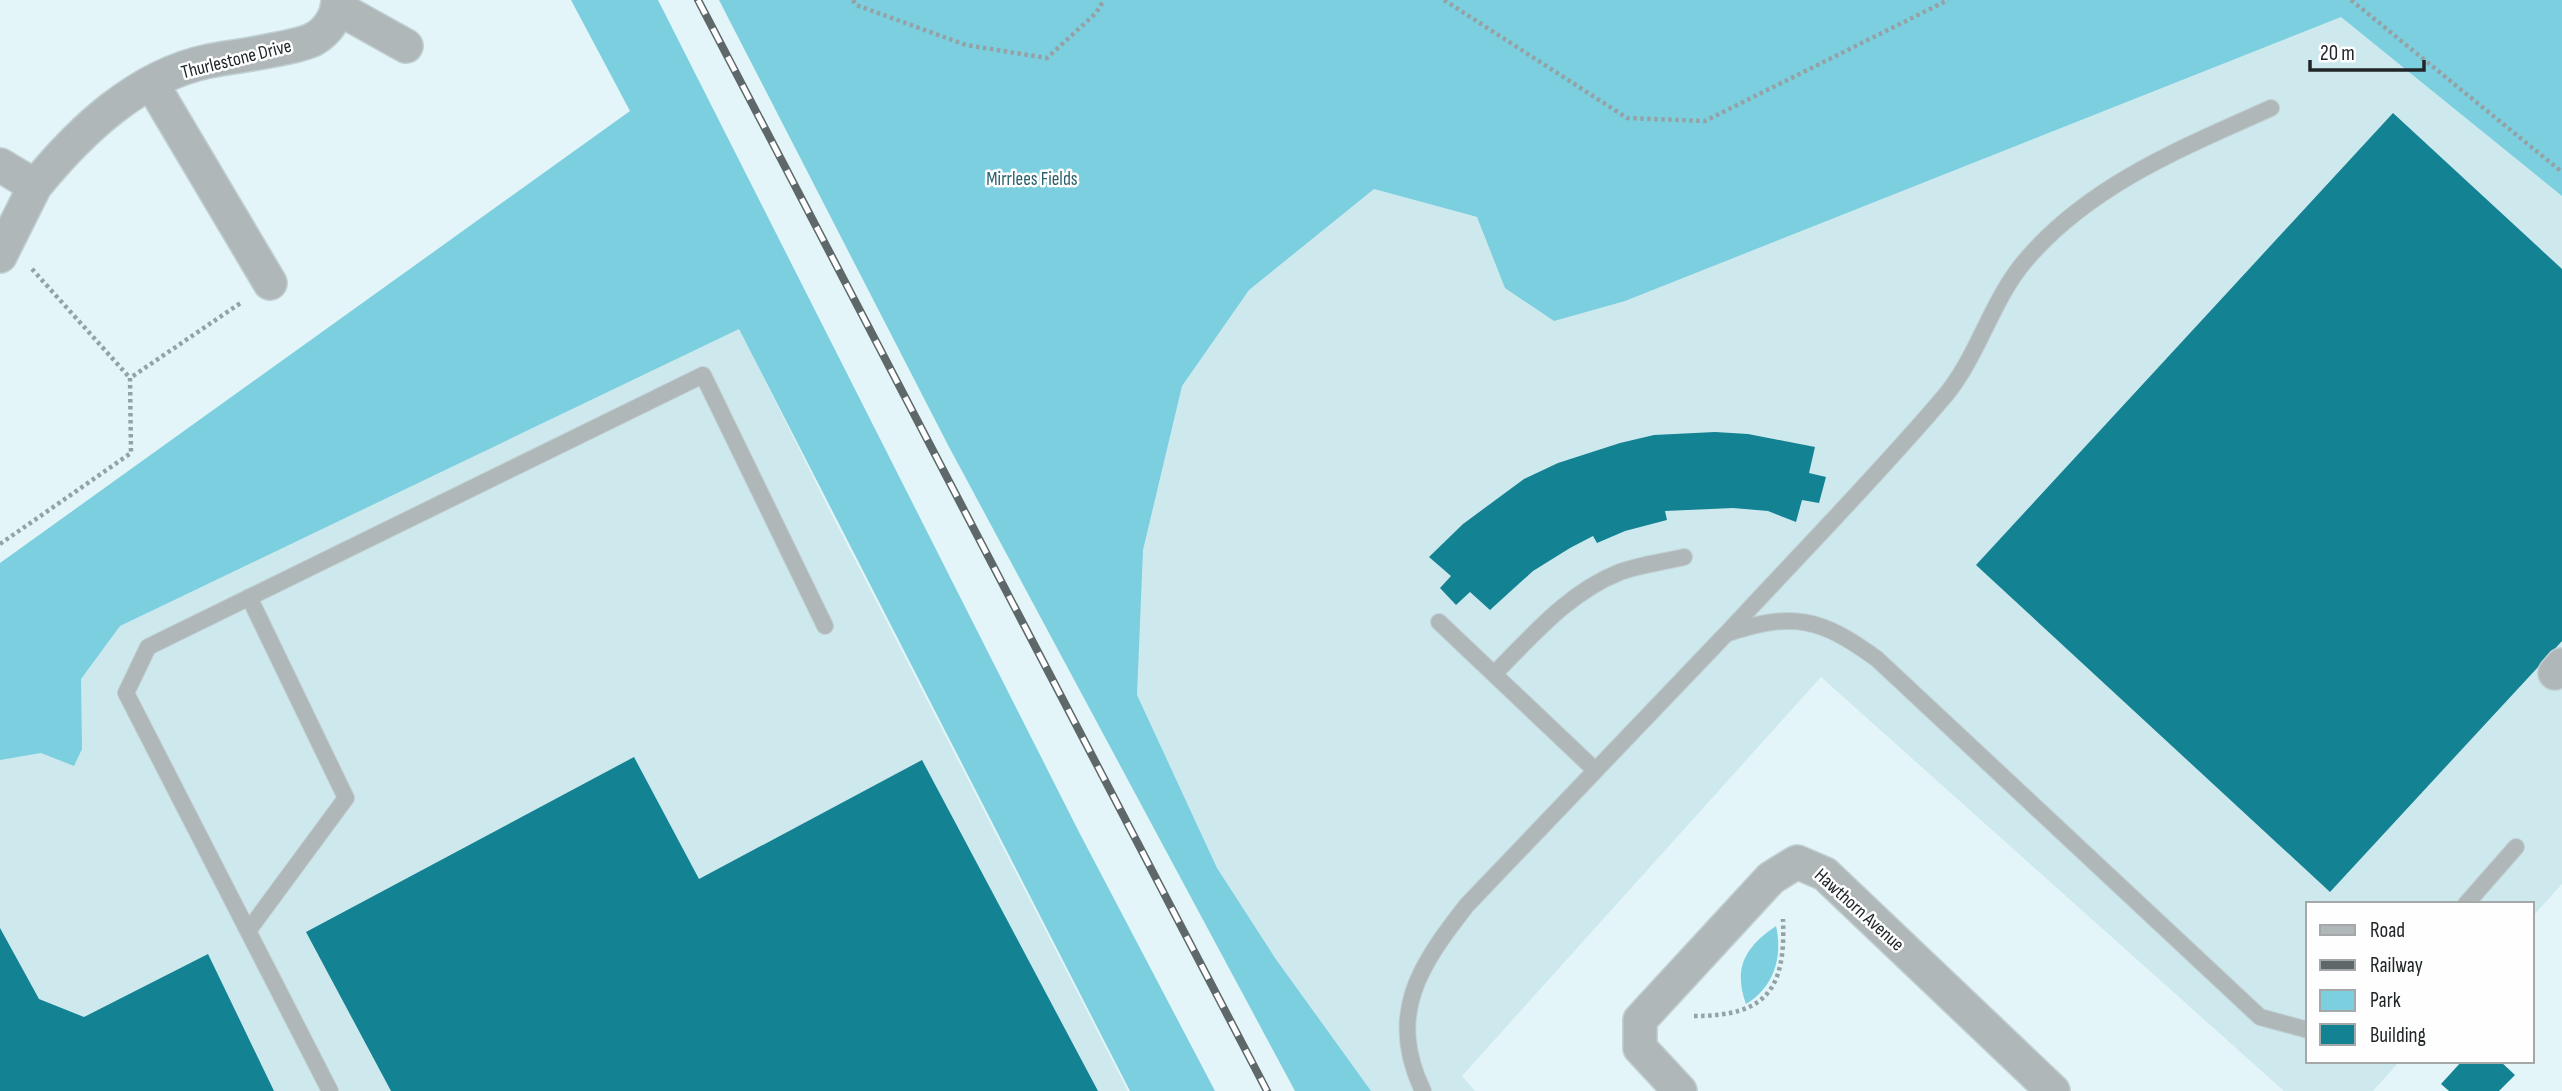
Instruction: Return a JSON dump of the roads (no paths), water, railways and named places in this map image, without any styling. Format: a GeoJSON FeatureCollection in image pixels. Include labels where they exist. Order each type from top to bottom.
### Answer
{"type":"FeatureCollection","features":[{"type":"Feature","properties":{"kind":"street","name":"Thurlestone Drive"},"geometry":{"type":"LineString","coordinates":[[4,249],[35,186],[73,139],[124,99],[152,84],[194,64],[313,40],[330,25],[338,4],[405,46]]}},
{"type":"Feature","properties":{"kind":"street"},"geometry":{"type":"LineString","coordinates":[[152,84],[270,283]]}},
{"type":"Feature","properties":{"kind":"street"},"geometry":{"type":"LineString","coordinates":[[0,165],[35,186]]}},
{"type":"Feature","properties":{"kind":"street","name":"Hawthorn Avenue"},"geometry":{"type":"LineString","coordinates":[[1680,1091],[1640,1048],[1637,1041],[1640,1020],[1771,878],[1797,862],[1825,874],[2053,1091]]}},
{"type":"Feature","properties":{"kind":"lane"},"geometry":{"type":"LineString","coordinates":[[1423,1091],[1413,1070],[1408,1032],[1410,996],[1430,951],[1466,905],[1726,634],[1946,395],[2024,261],[2066,220],[2126,177],[2182,148],[2272,108]]}},
{"type":"Feature","properties":{"kind":"lane"},"geometry":{"type":"LineString","coordinates":[[330,1091],[126,693],[148,647],[704,375],[825,626]]}},
{"type":"Feature","properties":{"kind":"lane"},"geometry":{"type":"LineString","coordinates":[[1494,674],[1560,608],[1593,587],[1620,573],[1684,557]]}},
{"type":"Feature","properties":{"kind":"lane"},"geometry":{"type":"LineString","coordinates":[[248,931],[346,799],[249,597]]}},
{"type":"Feature","properties":{"kind":"lane"},"geometry":{"type":"LineString","coordinates":[[1726,634],[1766,620],[1802,622],[1842,633],[1877,659],[2260,1017],[2306,1029]]}},
{"type":"Feature","properties":{"kind":"lane"},"geometry":{"type":"LineString","coordinates":[[1439,622],[1595,771]]}},
{"type":"Feature","properties":{"kind":"lane"},"geometry":{"type":"LineString","coordinates":[[2468,902],[2516,847]]}},
{"type":"Feature","properties":{"kind":"railway"},"geometry":{"type":"LineString","coordinates":[[698,0],[1267,1091]]}},
{"type":"Feature","properties":{"kind":"park label","name":"Mirrlees Fields"},"geometry":{"type":"Point","coordinates":[1032,178]}}]}
